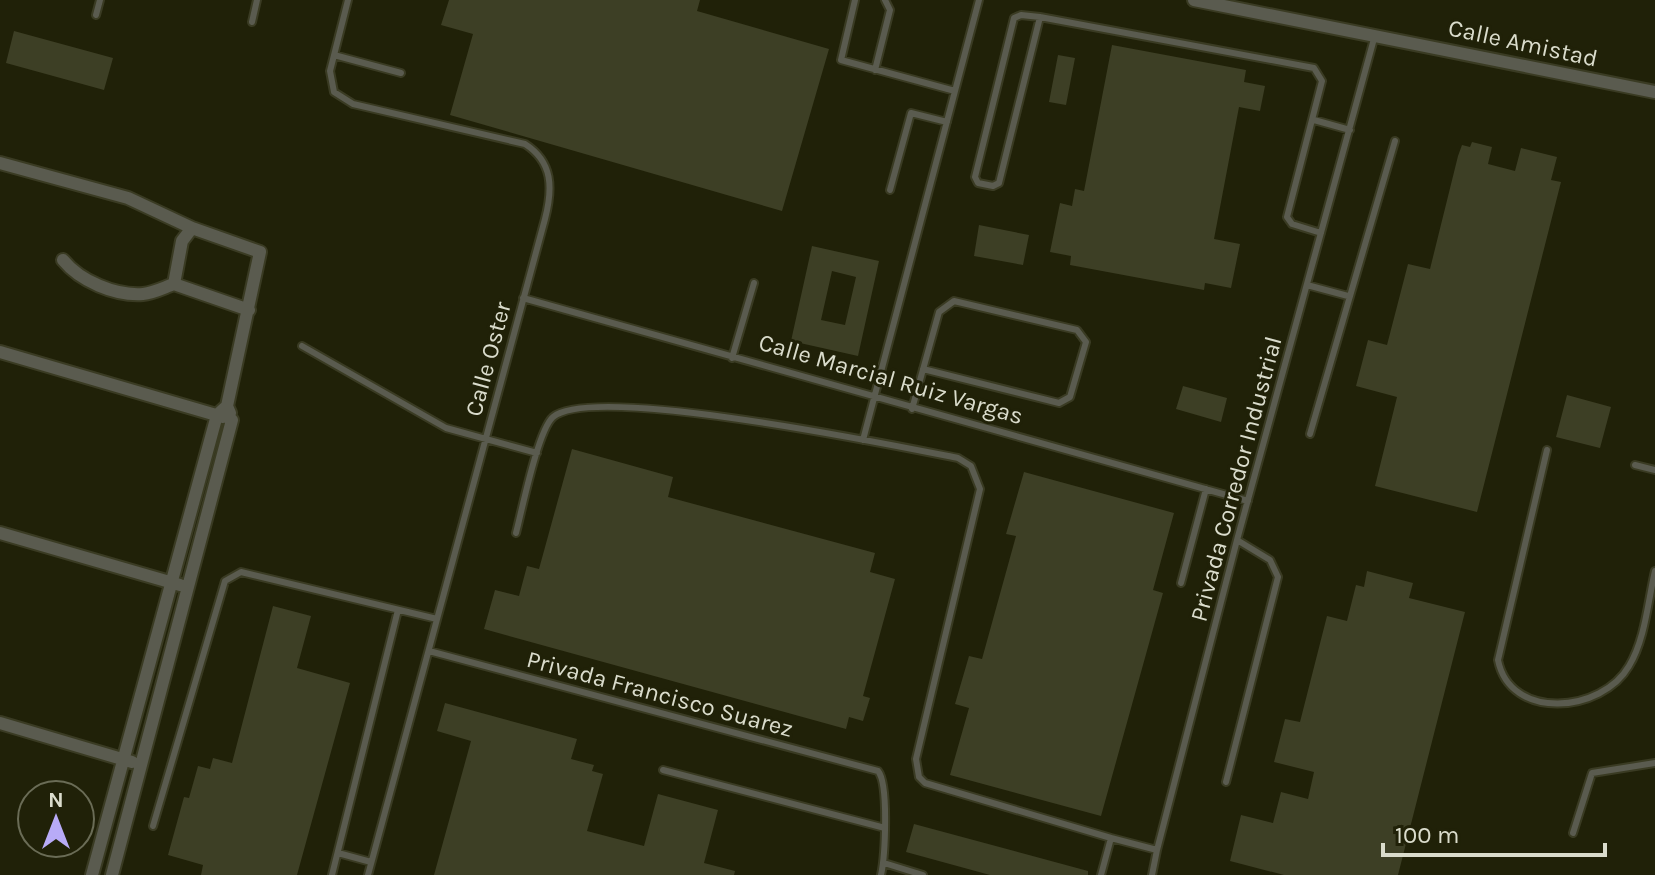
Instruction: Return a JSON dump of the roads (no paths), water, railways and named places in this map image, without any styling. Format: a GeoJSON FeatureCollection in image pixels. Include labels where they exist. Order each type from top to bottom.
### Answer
{"type":"FeatureCollection","features":[{"type":"Feature","properties":{"kind":"street","name":"Calle Amistad"},"geometry":{"type":"LineString","coordinates":[[1194,0],[1655,92]]}},
{"type":"Feature","properties":{"kind":"street"},"geometry":{"type":"LineString","coordinates":[[0,163],[128,198],[192,228],[257,249],[261,255],[222,411],[92,875]]}},
{"type":"Feature","properties":{"kind":"street"},"geometry":{"type":"LineString","coordinates":[[174,284],[182,241],[192,228]]}},
{"type":"Feature","properties":{"kind":"street"},"geometry":{"type":"LineString","coordinates":[[63,260],[78,278],[134,293],[150,293],[174,284],[249,310]]}},
{"type":"Feature","properties":{"kind":"street"},"geometry":{"type":"LineString","coordinates":[[0,352],[222,411],[232,420],[191,588],[112,875]]}},
{"type":"Feature","properties":{"kind":"street"},"geometry":{"type":"LineString","coordinates":[[0,533],[191,588]]}},
{"type":"Feature","properties":{"kind":"street"},"geometry":{"type":"LineString","coordinates":[[0,723],[142,766]]}},
{"type":"Feature","properties":{"kind":"lane"},"geometry":{"type":"LineString","coordinates":[[96,15],[100,0]]}},
{"type":"Feature","properties":{"kind":"lane"},"geometry":{"type":"LineString","coordinates":[[252,22],[257,0]]}},
{"type":"Feature","properties":{"kind":"lane","name":"Calle Oster"},"geometry":{"type":"LineString","coordinates":[[348,0],[334,55],[331,82],[334,92],[342,100],[511,139],[535,151],[549,173],[550,202],[368,875]]}},
{"type":"Feature","properties":{"kind":"lane"},"geometry":{"type":"LineString","coordinates":[[855,0],[840,56],[844,62],[955,91]]}},
{"type":"Feature","properties":{"kind":"lane"},"geometry":{"type":"LineString","coordinates":[[875,70],[890,10],[885,0]]}},
{"type":"Feature","properties":{"kind":"lane"},"geometry":{"type":"LineString","coordinates":[[863,440],[979,0]]}},
{"type":"Feature","properties":{"kind":"lane"},"geometry":{"type":"LineString","coordinates":[[1040,17],[999,183],[993,186],[978,183],[975,177],[1014,18],[1021,15],[1040,17],[1314,68],[1322,81],[1287,217],[1292,224],[1321,233]]}},
{"type":"Feature","properties":{"kind":"lane","name":"Privada Corredor Industrial"},"geometry":{"type":"LineString","coordinates":[[1152,875],[1237,540],[1375,35]]}},
{"type":"Feature","properties":{"kind":"lane"},"geometry":{"type":"LineString","coordinates":[[334,55],[401,73]]}},
{"type":"Feature","properties":{"kind":"lane"},"geometry":{"type":"LineString","coordinates":[[890,190],[911,113],[947,122]]}},
{"type":"Feature","properties":{"kind":"lane"},"geometry":{"type":"LineString","coordinates":[[1314,120],[1350,130]]}},
{"type":"Feature","properties":{"kind":"lane"},"geometry":{"type":"LineString","coordinates":[[1310,434],[1395,141]]}},
{"type":"Feature","properties":{"kind":"lane"},"geometry":{"type":"LineString","coordinates":[[732,358],[754,283]]}},
{"type":"Feature","properties":{"kind":"lane"},"geometry":{"type":"LineString","coordinates":[[1307,285],[1348,296]]}},
{"type":"Feature","properties":{"kind":"lane","name":"Calle Marcial Ruiz Vargas"},"geometry":{"type":"LineString","coordinates":[[523,298],[874,399],[1248,501]]}},
{"type":"Feature","properties":{"kind":"lane"},"geometry":{"type":"LineString","coordinates":[[912,409],[923,369],[939,312],[954,301],[1077,330],[1086,342],[1070,397],[1059,403],[923,369]]}},
{"type":"Feature","properties":{"kind":"lane"},"geometry":{"type":"LineString","coordinates":[[302,346],[446,428],[537,453]]}},
{"type":"Feature","properties":{"kind":"lane"},"geometry":{"type":"LineString","coordinates":[[516,533],[537,453],[554,416],[564,411],[664,408],[958,458],[978,477],[980,489],[916,759],[919,777],[925,783],[1157,850]]}},
{"type":"Feature","properties":{"kind":"lane"},"geometry":{"type":"LineString","coordinates":[[1547,450],[1498,660],[1505,682],[1532,700],[1547,705],[1562,704],[1604,691],[1629,666],[1655,571]]}},
{"type":"Feature","properties":{"kind":"lane"},"geometry":{"type":"LineString","coordinates":[[1635,465],[1655,470]]}},
{"type":"Feature","properties":{"kind":"lane"},"geometry":{"type":"LineString","coordinates":[[1181,583],[1206,489]]}},
{"type":"Feature","properties":{"kind":"lane"},"geometry":{"type":"LineString","coordinates":[[1226,782],[1278,577],[1270,560],[1237,540]]}},
{"type":"Feature","properties":{"kind":"lane"},"geometry":{"type":"LineString","coordinates":[[153,826],[225,581],[231,574],[241,572],[437,619]]}},
{"type":"Feature","properties":{"kind":"lane"},"geometry":{"type":"LineString","coordinates":[[332,875],[398,610]]}},
{"type":"Feature","properties":{"kind":"lane","name":"Privada Francisco Suarez"},"geometry":{"type":"LineString","coordinates":[[429,651],[882,774],[885,828]]}},
{"type":"Feature","properties":{"kind":"lane"},"geometry":{"type":"LineString","coordinates":[[1573,833],[1592,773],[1655,763]]}},
{"type":"Feature","properties":{"kind":"lane"},"geometry":{"type":"LineString","coordinates":[[663,770],[885,828],[881,875]]}},
{"type":"Feature","properties":{"kind":"lane"},"geometry":{"type":"LineString","coordinates":[[1101,875],[1111,838]]}},
{"type":"Feature","properties":{"kind":"lane"},"geometry":{"type":"LineString","coordinates":[[338,853],[371,862]]}},
{"type":"Feature","properties":{"kind":"lane"},"geometry":{"type":"LineString","coordinates":[[884,863],[923,875]]}}]}
